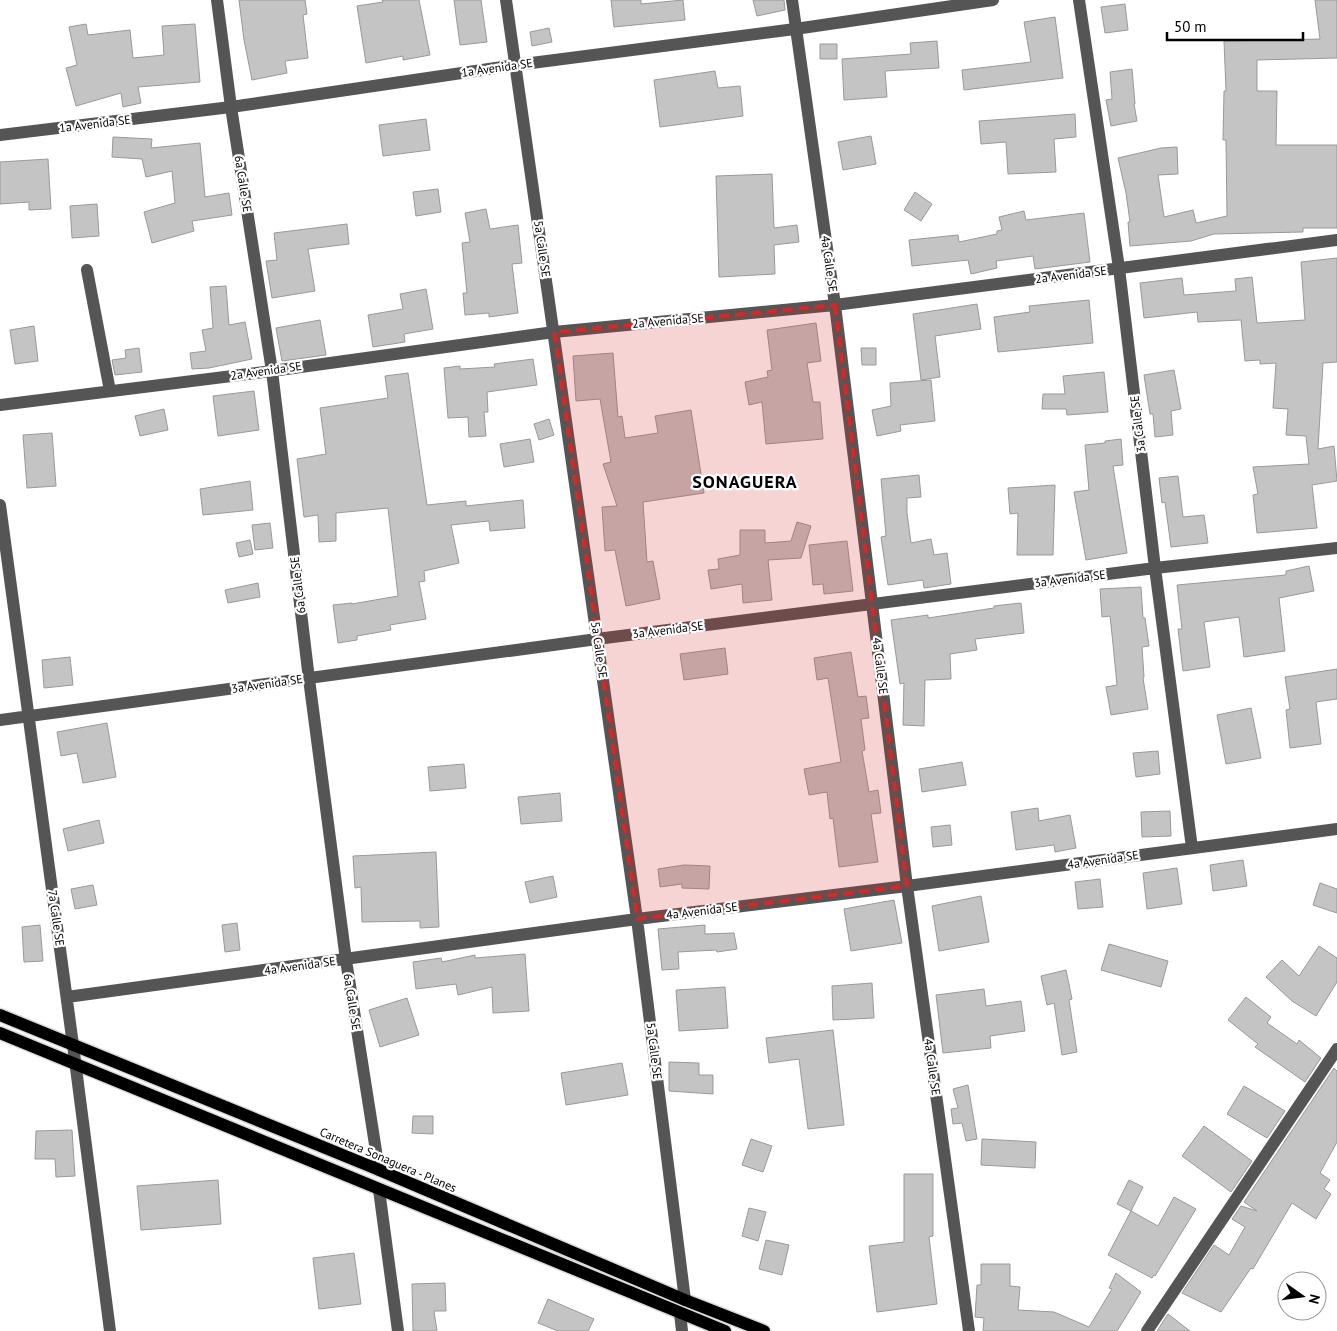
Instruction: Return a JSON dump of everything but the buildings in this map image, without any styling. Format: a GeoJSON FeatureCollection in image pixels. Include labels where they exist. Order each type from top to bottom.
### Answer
{"type":"FeatureCollection","features":[{"type":"Feature","properties":{"kind":"main road","name":"Carretera Sonaguera - Planes"},"geometry":{"type":"LineString","coordinates":[[0,1015],[379,1170],[685,1300],[764,1331]]}},
{"type":"Feature","properties":{"kind":"main road"},"geometry":{"type":"LineString","coordinates":[[0,1033],[726,1331]]}},
{"type":"Feature","properties":{"kind":"street","name":"6a Calle SE"},"geometry":{"type":"LineString","coordinates":[[217,0],[231,107],[272,371],[309,679],[346,960],[379,1170]]}},
{"type":"Feature","properties":{"kind":"street","name":"5a Calle SE"},"geometry":{"type":"LineString","coordinates":[[506,0],[637,919],[685,1300]]}},
{"type":"Feature","properties":{"kind":"street","name":"4a Calle SE"},"geometry":{"type":"LineString","coordinates":[[792,0],[835,305],[907,886],[969,1331]]}},
{"type":"Feature","properties":{"kind":"street","name":"1a Avenida SE"},"geometry":{"type":"LineString","coordinates":[[0,135],[231,107],[516,65],[795,29],[993,0]]}},
{"type":"Feature","properties":{"kind":"street","name":"3a Calle SE"},"geometry":{"type":"LineString","coordinates":[[1079,0],[1119,268],[1155,568],[1192,848]]}},
{"type":"Feature","properties":{"kind":"street","name":"2a Avenida SE"},"geometry":{"type":"LineString","coordinates":[[0,406],[554,332],[835,305],[1337,240]]}},
{"type":"Feature","properties":{"kind":"street"},"geometry":{"type":"LineString","coordinates":[[87,270],[110,392]]}},
{"type":"Feature","properties":{"kind":"street","name":"7a Calle SE"},"geometry":{"type":"LineString","coordinates":[[0,505],[110,1331]]}},
{"type":"Feature","properties":{"kind":"street","name":"3a Avenida SE"},"geometry":{"type":"LineString","coordinates":[[0,720],[597,638],[1155,568],[1337,548]]}},
{"type":"Feature","properties":{"kind":"street","name":"4a Avenida SE"},"geometry":{"type":"LineString","coordinates":[[67,997],[637,919],[907,886],[1337,829]]}},
{"type":"Feature","properties":{"kind":"street"},"geometry":{"type":"LineString","coordinates":[[1147,1331],[1337,1049]]}},
{"type":"Feature","properties":{"kind":"street"},"geometry":{"type":"LineString","coordinates":[[379,1190],[398,1331]]}},
{"type":"Feature","properties":{"kind":"street"},"geometry":{"type":"LineString","coordinates":[[680,1313],[682,1331]]}},
{"type":"Feature","properties":{"kind":"highlighted area"},"geometry":{"type":"Polygon","coordinates":[[[835,305],[907,886],[637,919],[554,332],[835,305]]]}},
{"type":"Feature","properties":{"kind":"district","name":"SONAGUERA"},"geometry":{"type":"Point","coordinates":[745,482]}}]}
